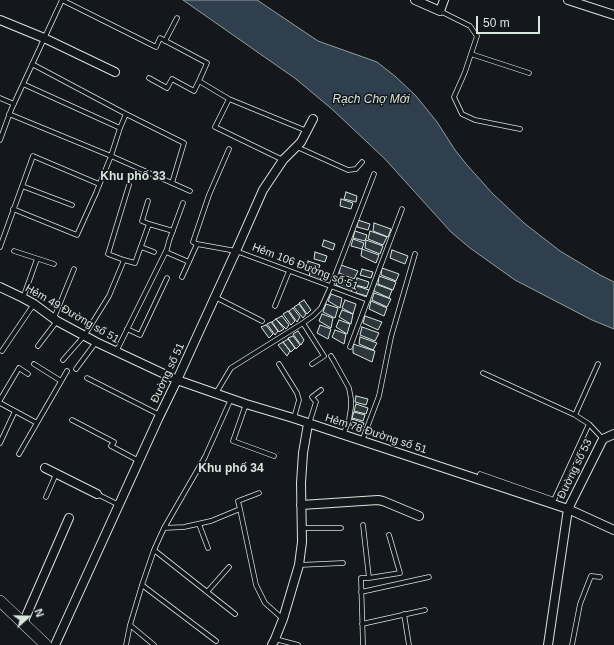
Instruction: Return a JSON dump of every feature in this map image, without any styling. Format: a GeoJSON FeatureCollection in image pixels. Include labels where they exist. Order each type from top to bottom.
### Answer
{"type":"FeatureCollection","features":[{"type":"Feature","properties":{"kind":"main road"},"geometry":{"type":"LineString","coordinates":[[0,601],[46,645]]}},
{"type":"Feature","properties":{"kind":"street"},"geometry":{"type":"LineString","coordinates":[[415,0],[440,11],[444,0]]}},
{"type":"Feature","properties":{"kind":"street"},"geometry":{"type":"LineString","coordinates":[[568,0],[614,14]]}},
{"type":"Feature","properties":{"kind":"street"},"geometry":{"type":"LineString","coordinates":[[0,20],[44,38],[115,72]]}},
{"type":"Feature","properties":{"kind":"street","name":"Đường số 51"},"geometry":{"type":"LineString","coordinates":[[55,645],[263,190],[283,160],[300,142],[313,119]]}},
{"type":"Feature","properties":{"kind":"street","name":"Hẻm 49 Đường số 51"},"geometry":{"type":"LineString","coordinates":[[0,287],[34,304],[56,320],[84,336],[177,380]]}},
{"type":"Feature","properties":{"kind":"street","name":"Hẻm 78 Đường số 51"},"geometry":{"type":"LineString","coordinates":[[177,380],[568,509],[614,530]]}},
{"type":"Feature","properties":{"kind":"street"},"geometry":{"type":"LineString","coordinates":[[273,642],[284,619],[299,566],[302,542],[301,482],[303,453],[308,424]]}},
{"type":"Feature","properties":{"kind":"street"},"geometry":{"type":"LineString","coordinates":[[603,439],[614,434]]}},
{"type":"Feature","properties":{"kind":"street","name":"Đường số 53"},"geometry":{"type":"LineString","coordinates":[[548,645],[568,509],[603,439]]}},
{"type":"Feature","properties":{"kind":"street"},"geometry":{"type":"LineString","coordinates":[[45,468],[98,494]]}},
{"type":"Feature","properties":{"kind":"street"},"geometry":{"type":"LineString","coordinates":[[301,505],[378,500],[419,516]]}},
{"type":"Feature","properties":{"kind":"street"},"geometry":{"type":"LineString","coordinates":[[23,623],[69,518]]}},
{"type":"Feature","properties":{"kind":"lane"},"geometry":{"type":"LineString","coordinates":[[0,140],[14,104],[62,0],[156,47],[160,38],[207,63],[194,91],[172,79],[167,88],[149,78]]}},
{"type":"Feature","properties":{"kind":"lane"},"geometry":{"type":"LineString","coordinates":[[440,11],[470,26],[477,36],[465,72],[454,96],[462,114],[475,120],[520,129]]}},
{"type":"Feature","properties":{"kind":"lane"},"geometry":{"type":"LineString","coordinates":[[165,41],[177,18]]}},
{"type":"Feature","properties":{"kind":"lane"},"geometry":{"type":"LineString","coordinates":[[471,54],[529,73]]}},
{"type":"Feature","properties":{"kind":"lane"},"geometry":{"type":"LineString","coordinates":[[32,64],[184,143],[172,183]]}},
{"type":"Feature","properties":{"kind":"lane"},"geometry":{"type":"LineString","coordinates":[[199,81],[229,99],[307,131]]}},
{"type":"Feature","properties":{"kind":"lane"},"geometry":{"type":"LineString","coordinates":[[23,84],[120,128]]}},
{"type":"Feature","properties":{"kind":"lane"},"geometry":{"type":"LineString","coordinates":[[0,98],[14,104]]}},
{"type":"Feature","properties":{"kind":"lane"},"geometry":{"type":"LineString","coordinates":[[229,99],[215,127],[283,160]]}},
{"type":"Feature","properties":{"kind":"lane"},"geometry":{"type":"LineString","coordinates":[[10,114],[190,191]]}},
{"type":"Feature","properties":{"kind":"lane"},"geometry":{"type":"LineString","coordinates":[[13,209],[77,235],[99,184],[126,114]]}},
{"type":"Feature","properties":{"kind":"lane"},"geometry":{"type":"LineString","coordinates":[[296,146],[348,170],[356,169],[362,162]]}},
{"type":"Feature","properties":{"kind":"lane"},"geometry":{"type":"LineString","coordinates":[[182,277],[197,244],[193,242],[209,195],[229,149]]}},
{"type":"Feature","properties":{"kind":"lane"},"geometry":{"type":"LineString","coordinates":[[0,247],[33,156],[99,184]]}},
{"type":"Feature","properties":{"kind":"lane"},"geometry":{"type":"LineString","coordinates":[[216,393],[231,368],[303,323],[313,316],[320,308],[374,174]]}},
{"type":"Feature","properties":{"kind":"lane"},"geometry":{"type":"LineString","coordinates":[[129,185],[108,254],[136,263],[149,224]]}},
{"type":"Feature","properties":{"kind":"lane"},"geometry":{"type":"LineString","coordinates":[[22,186],[72,205]]}},
{"type":"Feature","properties":{"kind":"lane"},"geometry":{"type":"LineString","coordinates":[[148,201],[142,221],[173,231]]}},
{"type":"Feature","properties":{"kind":"lane"},"geometry":{"type":"LineString","coordinates":[[116,352],[166,252],[183,203]]}},
{"type":"Feature","properties":{"kind":"lane","name":"Hẻm 106 Đường số 51"},"geometry":{"type":"LineString","coordinates":[[350,347],[402,209]]}},
{"type":"Feature","properties":{"kind":"lane","name":"Hẻm 106 Đường số 51"},"geometry":{"type":"LineString","coordinates":[[197,244],[236,251],[368,300]]}},
{"type":"Feature","properties":{"kind":"lane"},"geometry":{"type":"LineString","coordinates":[[141,247],[154,252]]}},
{"type":"Feature","properties":{"kind":"lane"},"geometry":{"type":"LineString","coordinates":[[14,251],[54,264]]}},
{"type":"Feature","properties":{"kind":"lane"},"geometry":{"type":"LineString","coordinates":[[166,252],[189,262]]}},
{"type":"Feature","properties":{"kind":"lane"},"geometry":{"type":"LineString","coordinates":[[362,441],[379,396],[391,336],[415,254]]}},
{"type":"Feature","properties":{"kind":"lane"},"geometry":{"type":"LineString","coordinates":[[23,298],[38,259]]}},
{"type":"Feature","properties":{"kind":"lane"},"geometry":{"type":"LineString","coordinates":[[63,360],[84,336],[109,296],[124,260]]}},
{"type":"Feature","properties":{"kind":"lane"},"geometry":{"type":"LineString","coordinates":[[38,346],[56,320],[74,269]]}},
{"type":"Feature","properties":{"kind":"lane"},"geometry":{"type":"LineString","coordinates":[[275,306],[290,271]]}},
{"type":"Feature","properties":{"kind":"lane"},"geometry":{"type":"LineString","coordinates":[[127,329],[140,335],[167,278]]}},
{"type":"Feature","properties":{"kind":"lane"},"geometry":{"type":"LineString","coordinates":[[215,297],[262,321]]}},
{"type":"Feature","properties":{"kind":"lane"},"geometry":{"type":"LineString","coordinates":[[2,351],[34,304]]}},
{"type":"Feature","properties":{"kind":"lane"},"geometry":{"type":"LineString","coordinates":[[303,323],[324,356],[312,364]]}},
{"type":"Feature","properties":{"kind":"lane"},"geometry":{"type":"LineString","coordinates":[[76,368],[96,342]]}},
{"type":"Feature","properties":{"kind":"lane"},"geometry":{"type":"LineString","coordinates":[[331,356],[349,388],[350,393],[351,407],[349,420],[343,434]]}},
{"type":"Feature","properties":{"kind":"lane"},"geometry":{"type":"LineString","coordinates":[[34,364],[61,381]]}},
{"type":"Feature","properties":{"kind":"lane"},"geometry":{"type":"LineString","coordinates":[[279,364],[300,400],[294,418]]}},
{"type":"Feature","properties":{"kind":"lane"},"geometry":{"type":"LineString","coordinates":[[575,415],[598,364]]}},
{"type":"Feature","properties":{"kind":"lane"},"geometry":{"type":"LineString","coordinates":[[28,374],[19,368],[0,401],[37,423]]}},
{"type":"Feature","properties":{"kind":"lane"},"geometry":{"type":"LineString","coordinates":[[19,454],[67,371]]}},
{"type":"Feature","properties":{"kind":"lane","name":"Đường số 53"},"geometry":{"type":"LineString","coordinates":[[483,373],[575,415],[589,424],[603,439]]}},
{"type":"Feature","properties":{"kind":"lane"},"geometry":{"type":"LineString","coordinates":[[86,378],[160,415]]}},
{"type":"Feature","properties":{"kind":"lane"},"geometry":{"type":"LineString","coordinates":[[308,424],[316,402],[312,397],[321,390]]}},
{"type":"Feature","properties":{"kind":"lane"},"geometry":{"type":"LineString","coordinates":[[126,645],[130,625],[154,550],[164,528],[204,457],[231,398]]}},
{"type":"Feature","properties":{"kind":"lane"},"geometry":{"type":"LineString","coordinates":[[246,404],[233,441],[274,456]]}},
{"type":"Feature","properties":{"kind":"lane"},"geometry":{"type":"LineString","coordinates":[[0,442],[15,411]]}},
{"type":"Feature","properties":{"kind":"lane"},"geometry":{"type":"LineString","coordinates":[[72,420],[114,442],[111,446],[139,461]]}},
{"type":"Feature","properties":{"kind":"lane"},"geometry":{"type":"LineString","coordinates":[[480,474],[554,500],[589,424]]}},
{"type":"Feature","properties":{"kind":"lane"},"geometry":{"type":"LineString","coordinates":[[46,497],[57,474]]}},
{"type":"Feature","properties":{"kind":"lane"},"geometry":{"type":"LineString","coordinates":[[259,493],[238,501],[256,585],[264,603],[284,619]]}},
{"type":"Feature","properties":{"kind":"lane"},"geometry":{"type":"LineString","coordinates":[[98,494],[120,505]]}},
{"type":"Feature","properties":{"kind":"lane"},"geometry":{"type":"LineString","coordinates":[[164,528],[184,528],[211,521],[240,509]]}},
{"type":"Feature","properties":{"kind":"lane"},"geometry":{"type":"LineString","coordinates":[[199,524],[208,548]]}},
{"type":"Feature","properties":{"kind":"lane"},"geometry":{"type":"LineString","coordinates":[[363,524],[369,578]]}},
{"type":"Feature","properties":{"kind":"lane"},"geometry":{"type":"LineString","coordinates":[[301,528],[341,528]]}},
{"type":"Feature","properties":{"kind":"lane"},"geometry":{"type":"LineString","coordinates":[[363,645],[361,578],[369,578],[400,572],[389,535]]}},
{"type":"Feature","properties":{"kind":"lane"},"geometry":{"type":"LineString","coordinates":[[154,550],[235,614]]}},
{"type":"Feature","properties":{"kind":"lane"},"geometry":{"type":"LineString","coordinates":[[299,566],[343,563]]}},
{"type":"Feature","properties":{"kind":"lane"},"geometry":{"type":"LineString","coordinates":[[207,592],[229,567]]}},
{"type":"Feature","properties":{"kind":"lane"},"geometry":{"type":"LineString","coordinates":[[572,645],[580,604],[591,576],[600,577]]}},
{"type":"Feature","properties":{"kind":"lane"},"geometry":{"type":"LineString","coordinates":[[361,592],[429,577]]}},
{"type":"Feature","properties":{"kind":"lane"},"geometry":{"type":"LineString","coordinates":[[142,585],[216,641]]}},
{"type":"Feature","properties":{"kind":"lane"},"geometry":{"type":"LineString","coordinates":[[362,624],[425,610]]}},
{"type":"Feature","properties":{"kind":"lane"},"geometry":{"type":"LineString","coordinates":[[404,614],[409,645]]}},
{"type":"Feature","properties":{"kind":"lane"},"geometry":{"type":"LineString","coordinates":[[130,625],[154,645]]}},
{"type":"Feature","properties":{"kind":"lane"},"geometry":{"type":"LineString","coordinates":[[273,642],[298,645]]}},
{"type":"Feature","properties":{"kind":"water","name":"Rạch Chợ Mới"},"geometry":{"type":"Polygon","coordinates":[[[183,0],[257,0],[318,41],[377,62],[416,96],[437,122],[455,150],[467,165],[492,193],[524,223],[560,251],[614,282],[614,329],[592,320],[515,280],[470,248],[451,232],[385,159],[333,110],[296,79],[183,0]]]}},
{"type":"Feature","properties":{"kind":"building"},"geometry":{"type":"Polygon","coordinates":[[[346,192],[357,196],[356,202],[344,199],[346,192]]]}},
{"type":"Feature","properties":{"kind":"building"},"geometry":{"type":"Polygon","coordinates":[[[341,199],[353,203],[351,209],[340,206],[341,199]]]}},
{"type":"Feature","properties":{"kind":"building"},"geometry":{"type":"Polygon","coordinates":[[[358,220],[370,224],[368,230],[357,227],[358,220]]]}},
{"type":"Feature","properties":{"kind":"building"},"geometry":{"type":"Polygon","coordinates":[[[374,223],[391,229],[388,237],[373,231],[374,223]]]}},
{"type":"Feature","properties":{"kind":"building"},"geometry":{"type":"Polygon","coordinates":[[[355,231],[367,235],[365,241],[353,238],[355,231]]]}},
{"type":"Feature","properties":{"kind":"building"},"geometry":{"type":"Polygon","coordinates":[[[370,231],[387,237],[383,245],[368,239],[370,231]]]}},
{"type":"Feature","properties":{"kind":"building"},"geometry":{"type":"Polygon","coordinates":[[[353,239],[364,243],[362,249],[351,246],[353,239]]]}},
{"type":"Feature","properties":{"kind":"building"},"geometry":{"type":"Polygon","coordinates":[[[324,240],[335,244],[333,250],[322,246],[324,240]]]}},
{"type":"Feature","properties":{"kind":"building"},"geometry":{"type":"Polygon","coordinates":[[[366,240],[383,246],[380,254],[365,248],[366,240]]]}},
{"type":"Feature","properties":{"kind":"building"},"geometry":{"type":"Polygon","coordinates":[[[362,249],[379,255],[376,263],[361,256],[362,249]]]}},
{"type":"Feature","properties":{"kind":"building"},"geometry":{"type":"Polygon","coordinates":[[[392,250],[408,256],[405,264],[390,258],[392,250]]]}},
{"type":"Feature","properties":{"kind":"building"},"geometry":{"type":"Polygon","coordinates":[[[315,252],[327,256],[325,262],[314,259],[315,252]]]}},
{"type":"Feature","properties":{"kind":"building"},"geometry":{"type":"Polygon","coordinates":[[[308,261],[320,265],[318,271],[307,268],[308,261]]]}},
{"type":"Feature","properties":{"kind":"building"},"geometry":{"type":"Polygon","coordinates":[[[341,265],[358,271],[354,279],[339,273],[341,265]]]}},
{"type":"Feature","properties":{"kind":"building"},"geometry":{"type":"Polygon","coordinates":[[[382,268],[399,274],[396,281],[381,275],[382,268]]]}},
{"type":"Feature","properties":{"kind":"building"},"geometry":{"type":"Polygon","coordinates":[[[362,269],[373,272],[371,278],[360,275],[362,269]]]}},
{"type":"Feature","properties":{"kind":"building"},"geometry":{"type":"Polygon","coordinates":[[[310,271],[322,275],[320,281],[309,278],[310,271]]]}},
{"type":"Feature","properties":{"kind":"building"},"geometry":{"type":"Polygon","coordinates":[[[379,276],[396,282],[393,290],[378,284],[379,276]]]}},
{"type":"Feature","properties":{"kind":"building"},"geometry":{"type":"Polygon","coordinates":[[[338,278],[355,284],[351,292],[336,285],[338,278]]]}},
{"type":"Feature","properties":{"kind":"building"},"geometry":{"type":"Polygon","coordinates":[[[357,278],[369,282],[367,288],[356,285],[357,278]]]}},
{"type":"Feature","properties":{"kind":"building"},"geometry":{"type":"Polygon","coordinates":[[[375,284],[392,290],[389,298],[374,291],[375,284]]]}},
{"type":"Feature","properties":{"kind":"building"},"geometry":{"type":"Polygon","coordinates":[[[357,286],[369,290],[367,296],[356,293],[357,286]]]}},
{"type":"Feature","properties":{"kind":"building"},"geometry":{"type":"Polygon","coordinates":[[[374,293],[391,299],[387,307],[372,300],[374,293]]]}},
{"type":"Feature","properties":{"kind":"building"},"geometry":{"type":"Polygon","coordinates":[[[331,294],[342,298],[340,308],[328,301],[331,294]]]}},
{"type":"Feature","properties":{"kind":"building"},"geometry":{"type":"Polygon","coordinates":[[[304,300],[311,310],[307,314],[299,303],[304,300]]]}},
{"type":"Feature","properties":{"kind":"building"},"geometry":{"type":"Polygon","coordinates":[[[345,300],[356,304],[353,314],[342,308],[345,300]]]}},
{"type":"Feature","properties":{"kind":"building"},"geometry":{"type":"Polygon","coordinates":[[[371,301],[387,308],[384,316],[369,309],[371,301]]]}},
{"type":"Feature","properties":{"kind":"building"},"geometry":{"type":"Polygon","coordinates":[[[299,304],[306,314],[303,318],[294,307],[299,304]]]}},
{"type":"Feature","properties":{"kind":"building"},"geometry":{"type":"Polygon","coordinates":[[[326,304],[338,308],[335,318],[323,312],[326,304]]]}},
{"type":"Feature","properties":{"kind":"building"},"geometry":{"type":"Polygon","coordinates":[[[293,308],[300,317],[297,322],[289,311],[293,308]]]}},
{"type":"Feature","properties":{"kind":"building"},"geometry":{"type":"Polygon","coordinates":[[[342,310],[353,314],[351,324],[339,317],[342,310]]]}},
{"type":"Feature","properties":{"kind":"building"},"geometry":{"type":"Polygon","coordinates":[[[288,311],[295,321],[291,325],[283,314],[288,311]]]}},
{"type":"Feature","properties":{"kind":"building"},"geometry":{"type":"Polygon","coordinates":[[[322,314],[333,318],[331,328],[319,321],[322,314]]]}},
{"type":"Feature","properties":{"kind":"building"},"geometry":{"type":"Polygon","coordinates":[[[282,316],[289,325],[286,329],[276,319],[282,316]]]}},
{"type":"Feature","properties":{"kind":"building"},"geometry":{"type":"Polygon","coordinates":[[[365,316],[382,322],[378,330],[363,323],[365,316]]]}},
{"type":"Feature","properties":{"kind":"building"},"geometry":{"type":"Polygon","coordinates":[[[276,319],[284,329],[279,332],[272,322],[276,319]]]}},
{"type":"Feature","properties":{"kind":"building"},"geometry":{"type":"Polygon","coordinates":[[[339,320],[350,324],[347,334],[336,327],[339,320]]]}},
{"type":"Feature","properties":{"kind":"building"},"geometry":{"type":"Polygon","coordinates":[[[271,322],[278,331],[275,335],[267,324],[271,322]]]}},
{"type":"Feature","properties":{"kind":"building"},"geometry":{"type":"Polygon","coordinates":[[[266,325],[273,334],[269,338],[261,327],[266,325]]]}},
{"type":"Feature","properties":{"kind":"building"},"geometry":{"type":"Polygon","coordinates":[[[320,325],[331,329],[328,339],[317,333],[320,325]]]}},
{"type":"Feature","properties":{"kind":"building"},"geometry":{"type":"Polygon","coordinates":[[[362,327],[379,333],[375,341],[360,335],[362,327]]]}},
{"type":"Feature","properties":{"kind":"building"},"geometry":{"type":"Polygon","coordinates":[[[335,330],[346,334],[344,344],[332,337],[335,330]]]}},
{"type":"Feature","properties":{"kind":"building"},"geometry":{"type":"Polygon","coordinates":[[[298,331],[304,340],[301,345],[293,334],[298,331]]]}},
{"type":"Feature","properties":{"kind":"building"},"geometry":{"type":"Polygon","coordinates":[[[293,336],[300,345],[296,349],[288,338],[293,336]]]}},
{"type":"Feature","properties":{"kind":"building"},"geometry":{"type":"Polygon","coordinates":[[[360,337],[377,343],[373,350],[359,344],[360,337]]]}},
{"type":"Feature","properties":{"kind":"building"},"geometry":{"type":"Polygon","coordinates":[[[288,339],[295,348],[291,352],[283,342],[288,339]]]}},
{"type":"Feature","properties":{"kind":"building"},"geometry":{"type":"Polygon","coordinates":[[[283,342],[290,351],[287,356],[278,345],[283,342]]]}},
{"type":"Feature","properties":{"kind":"building"},"geometry":{"type":"Polygon","coordinates":[[[353,344],[375,351],[372,362],[353,353],[353,344]]]}},
{"type":"Feature","properties":{"kind":"building"},"geometry":{"type":"Polygon","coordinates":[[[356,396],[368,399],[366,405],[355,402],[356,396]]]}},
{"type":"Feature","properties":{"kind":"building"},"geometry":{"type":"Polygon","coordinates":[[[356,404],[368,408],[366,414],[354,411],[356,404]]]}},
{"type":"Feature","properties":{"kind":"building"},"geometry":{"type":"Polygon","coordinates":[[[354,412],[365,415],[363,421],[352,418],[354,412]]]}},
{"type":"Feature","properties":{"kind":"building"},"geometry":{"type":"Polygon","coordinates":[[[352,419],[364,423],[362,429],[351,426],[352,419]]]}},
{"type":"Feature","properties":{"kind":"district","name":"Khu phố 33"},"geometry":{"type":"Point","coordinates":[133,177]}},
{"type":"Feature","properties":{"kind":"district","name":"Khu phố 34"},"geometry":{"type":"Point","coordinates":[231,469]}}]}
